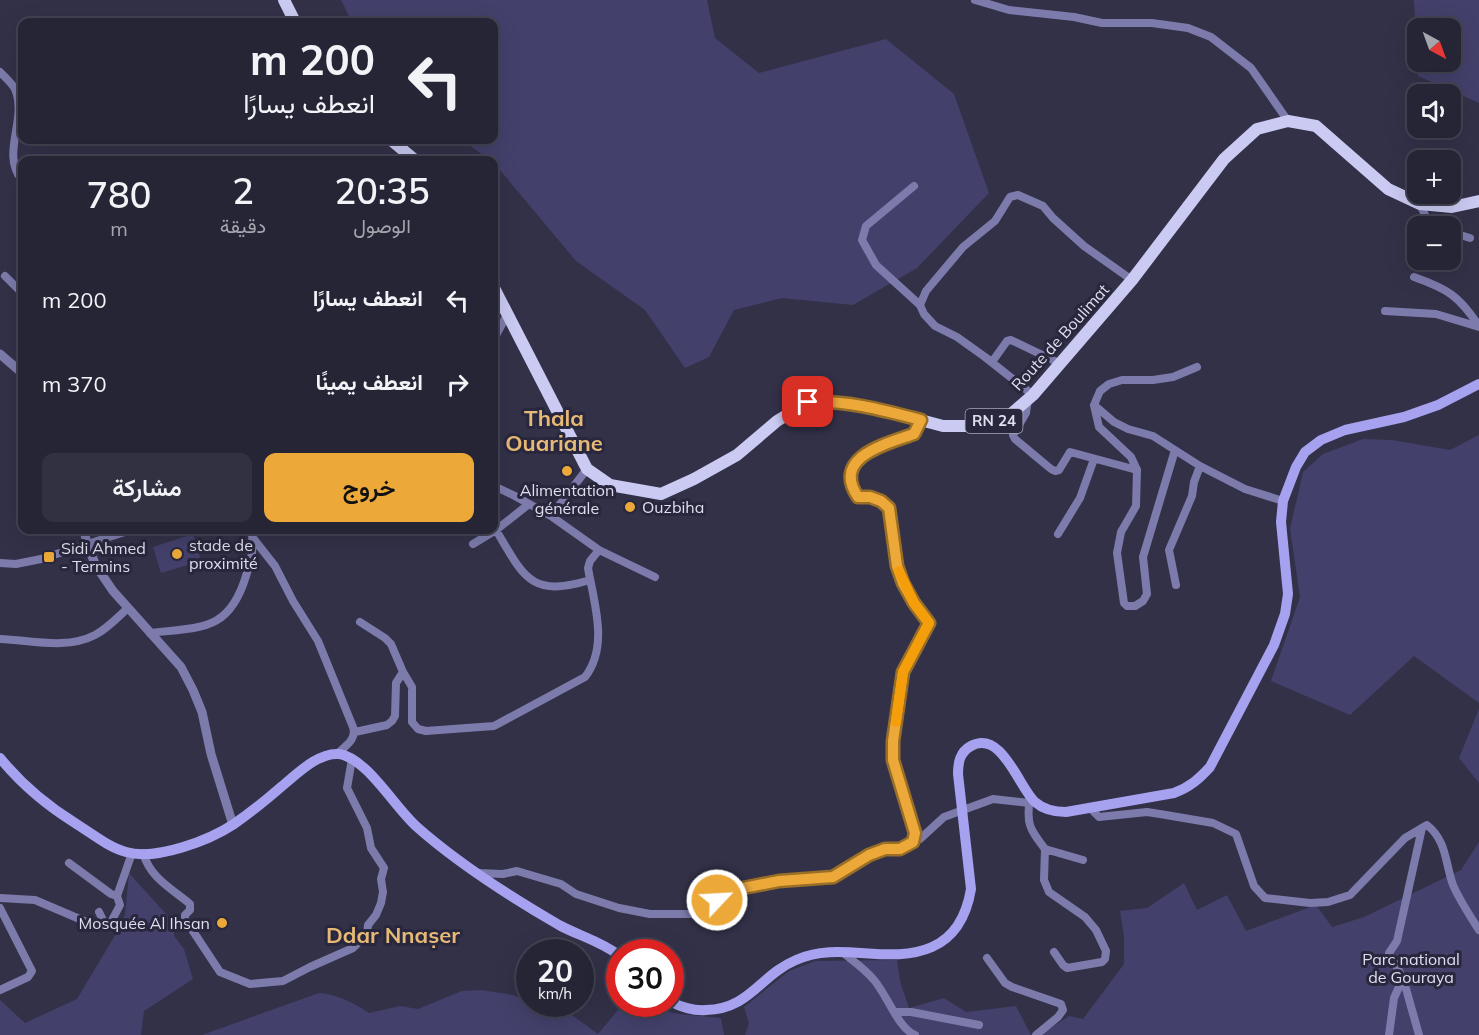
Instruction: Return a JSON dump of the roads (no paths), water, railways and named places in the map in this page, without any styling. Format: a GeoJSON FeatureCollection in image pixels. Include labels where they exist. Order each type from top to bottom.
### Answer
{"type":"FeatureCollection","features":[{"type":"Feature","properties":{"kind":"main road"},"geometry":{"type":"LineString","coordinates":[[284,0],[293,18]]}},
{"type":"Feature","properties":{"kind":"main road","name":"Route de Boulimat"},"geometry":{"type":"LineString","coordinates":[[498,296],[587,469],[610,485],[661,494],[737,455],[777,421],[808,402],[831,401],[879,409],[943,426],[981,426],[1011,414],[1060,364],[1132,280],[1224,159],[1257,129],[1288,121],[1316,126],[1388,189],[1407,198]]}},
{"type":"Feature","properties":{"kind":"main road"},"geometry":{"type":"LineString","coordinates":[[396,144],[411,156]]}},
{"type":"Feature","properties":{"kind":"main road","name":"Route de Boulimat"},"geometry":{"type":"LineString","coordinates":[[1420,204],[1452,207],[1479,201]]}},
{"type":"Feature","properties":{"kind":"main road"},"geometry":{"type":"LineString","coordinates":[[684,1005],[699,1010],[720,1010],[740,1002],[776,972],[794,960],[809,955],[842,951],[889,954],[912,952],[932,947],[951,935],[968,907],[971,889],[958,762],[962,753],[970,746],[981,742],[991,745],[1010,762],[1029,800],[1054,812],[1066,812],[1174,793],[1199,779],[1210,766],[1274,645],[1286,614],[1288,594],[1281,522],[1283,502],[1296,467],[1305,452],[1320,440],[1345,430],[1404,417],[1438,405],[1479,384]]}},
{"type":"Feature","properties":{"kind":"main road"},"geometry":{"type":"LineString","coordinates":[[0,758],[30,791],[50,807],[112,846],[137,853],[184,847],[233,825],[318,760],[337,754],[352,759],[365,768],[414,825],[477,873],[562,926],[606,948]]}},
{"type":"Feature","properties":{"kind":"street"},"geometry":{"type":"LineString","coordinates":[[975,0],[1009,10],[1074,17],[1102,23],[1167,24],[1188,28],[1211,38],[1251,68],[1288,121]]}},
{"type":"Feature","properties":{"kind":"street"},"geometry":{"type":"LineString","coordinates":[[0,72],[14,87],[18,99]]}},
{"type":"Feature","properties":{"kind":"street"},"geometry":{"type":"LineString","coordinates":[[18,121],[12,148],[18,175]]}},
{"type":"Feature","properties":{"kind":"street"},"geometry":{"type":"LineString","coordinates":[[914,186],[866,226],[862,240],[876,265],[920,305],[924,314],[935,326],[957,337],[992,362],[1030,397],[1026,413],[1014,435],[1015,439],[1055,471],[1059,470],[1070,452],[1137,470]]}},
{"type":"Feature","properties":{"kind":"street"},"geometry":{"type":"LineString","coordinates":[[920,305],[927,291],[963,247],[994,221],[1010,197],[1018,195],[1043,206],[1084,246],[1132,280]]}},
{"type":"Feature","properties":{"kind":"street"},"geometry":{"type":"LineString","coordinates":[[1420,204],[1425,216]]}},
{"type":"Feature","properties":{"kind":"street"},"geometry":{"type":"LineString","coordinates":[[1461,235],[1470,238]]}},
{"type":"Feature","properties":{"kind":"street"},"geometry":{"type":"LineString","coordinates":[[5,276],[18,289]]}},
{"type":"Feature","properties":{"kind":"street"},"geometry":{"type":"LineString","coordinates":[[1414,277],[1440,286],[1465,304],[1479,326]]}},
{"type":"Feature","properties":{"kind":"street"},"geometry":{"type":"LineString","coordinates":[[1385,311],[1436,314],[1479,326]]}},
{"type":"Feature","properties":{"kind":"street"},"geometry":{"type":"LineString","coordinates":[[498,332],[507,315]]}},
{"type":"Feature","properties":{"kind":"street"},"geometry":{"type":"LineString","coordinates":[[992,362],[1007,341],[1011,340],[1060,364]]}},
{"type":"Feature","properties":{"kind":"street"},"geometry":{"type":"LineString","coordinates":[[0,354],[18,370]]}},
{"type":"Feature","properties":{"kind":"street"},"geometry":{"type":"LineString","coordinates":[[1175,450],[1143,557],[1147,594],[1143,601],[1135,606],[1127,606],[1124,603],[1117,553],[1121,532],[1136,506],[1137,470],[1131,457],[1099,427],[1094,405],[1101,391],[1109,384],[1122,380],[1153,380],[1173,377],[1197,367]]}},
{"type":"Feature","properties":{"kind":"street"},"geometry":{"type":"LineString","coordinates":[[1094,405],[1114,422],[1128,429],[1153,436],[1200,466],[1245,489],[1283,502]]}},
{"type":"Feature","properties":{"kind":"street"},"geometry":{"type":"LineString","coordinates":[[913,842],[915,833],[893,760],[893,741],[903,672],[929,623],[914,603],[897,566],[889,508],[881,501],[870,497],[858,497],[850,483],[851,470],[856,461],[890,442],[914,434],[921,420]]}},
{"type":"Feature","properties":{"kind":"street"},"geometry":{"type":"LineString","coordinates":[[1058,534],[1080,498],[1094,459]]}},
{"type":"Feature","properties":{"kind":"street"},"geometry":{"type":"LineString","coordinates":[[1176,585],[1169,550],[1192,496],[1200,466]]}},
{"type":"Feature","properties":{"kind":"street"},"geometry":{"type":"LineString","coordinates":[[551,516],[587,469]]}},
{"type":"Feature","properties":{"kind":"street"},"geometry":{"type":"LineString","coordinates":[[498,488],[551,516],[599,550],[655,577]]}},
{"type":"Feature","properties":{"kind":"street"},"geometry":{"type":"LineString","coordinates":[[498,528],[529,504]]}},
{"type":"Feature","properties":{"kind":"street"},"geometry":{"type":"LineString","coordinates":[[498,533],[516,563],[533,582],[543,586],[566,587],[590,580]]}},
{"type":"Feature","properties":{"kind":"street"},"geometry":{"type":"LineString","coordinates":[[85,534],[96,566],[112,591],[181,667],[202,712],[211,754],[233,825]]}},
{"type":"Feature","properties":{"kind":"street"},"geometry":{"type":"LineString","coordinates":[[0,563],[16,564],[41,559],[118,534]]}},
{"type":"Feature","properties":{"kind":"street"},"geometry":{"type":"LineString","coordinates":[[150,633],[199,627],[219,620],[232,609],[243,587],[252,558],[252,534]]}},
{"type":"Feature","properties":{"kind":"street"},"geometry":{"type":"LineString","coordinates":[[252,534],[275,566],[318,641],[355,732],[352,741],[337,754]]}},
{"type":"Feature","properties":{"kind":"street"},"geometry":{"type":"LineString","coordinates":[[473,544],[489,534]]}},
{"type":"Feature","properties":{"kind":"street"},"geometry":{"type":"LineString","coordinates":[[360,622],[385,638],[397,656],[412,687],[412,722],[418,729],[426,731],[494,726],[585,677],[590,670],[598,645],[598,624],[588,568],[590,561],[599,550]]}},
{"type":"Feature","properties":{"kind":"street"},"geometry":{"type":"LineString","coordinates":[[0,639],[78,642],[97,634],[128,608]]}},
{"type":"Feature","properties":{"kind":"street"},"geometry":{"type":"LineString","coordinates":[[355,732],[392,722],[395,716],[396,683],[403,672]]}},
{"type":"Feature","properties":{"kind":"street"},"geometry":{"type":"LineString","coordinates":[[0,898],[35,900],[89,923],[110,924],[120,905],[117,896],[137,853],[158,880],[190,904],[190,910],[185,915],[185,919],[220,972],[250,984],[291,978],[359,943],[367,934],[368,925],[376,915],[381,903],[383,865],[371,848],[367,828],[347,788],[352,759]]}},
{"type":"Feature","properties":{"kind":"street"},"geometry":{"type":"LineString","coordinates":[[477,873],[503,874],[518,871],[561,884],[576,894],[619,908],[650,914],[694,914],[703,911],[726,892],[779,881],[833,877],[869,855],[885,849],[900,849],[913,842],[944,817],[993,799],[1029,800],[1027,813],[1030,830],[1045,849],[1083,860]]}},
{"type":"Feature","properties":{"kind":"street"},"geometry":{"type":"LineString","coordinates":[[1089,807],[1098,817],[1147,812],[1213,823],[1226,828],[1236,834],[1254,886],[1265,898],[1289,902],[1328,902],[1350,895],[1406,838],[1427,825],[1435,832],[1446,854],[1453,884],[1479,930]]}},
{"type":"Feature","properties":{"kind":"street"},"geometry":{"type":"LineString","coordinates":[[1419,1035],[1403,978],[1389,953],[1397,941],[1422,828]]}},
{"type":"Feature","properties":{"kind":"street"},"geometry":{"type":"LineString","coordinates":[[1045,849],[1044,880],[1049,892],[1085,917],[1096,930],[1106,951],[1102,962],[1067,968],[1054,952]]}},
{"type":"Feature","properties":{"kind":"street"},"geometry":{"type":"LineString","coordinates":[[69,863],[117,896]]}},
{"type":"Feature","properties":{"kind":"street"},"geometry":{"type":"LineString","coordinates":[[0,908],[32,971],[28,977],[0,990]]}},
{"type":"Feature","properties":{"kind":"street"},"geometry":{"type":"LineString","coordinates":[[99,912],[105,924]]}},
{"type":"Feature","properties":{"kind":"street"},"geometry":{"type":"LineString","coordinates":[[842,951],[874,980],[908,1031],[915,1035]]}},
{"type":"Feature","properties":{"kind":"street"},"geometry":{"type":"LineString","coordinates":[[987,958],[1005,983],[1061,1004],[1063,1010],[1058,1017],[1036,1035]]}},
{"type":"Feature","properties":{"kind":"street"},"geometry":{"type":"LineString","coordinates":[[1389,1035],[1394,998],[1403,978]]}},
{"type":"Feature","properties":{"kind":"street"},"geometry":{"type":"LineString","coordinates":[[896,1012],[911,1012],[980,1025]]}},
{"type":"Feature","properties":{"kind":"place","name":"Alimentation générale"},"geometry":{"type":"Point","coordinates":[567,471]}},
{"type":"Feature","properties":{"kind":"place","name":"Ouzbiha"},"geometry":{"type":"Point","coordinates":[630,507]}},
{"type":"Feature","properties":{"kind":"place","name":"stade de proximité"},"geometry":{"type":"Point","coordinates":[177,554]}},
{"type":"Feature","properties":{"kind":"place","name":"Sidi Ahmed - Termins"},"geometry":{"type":"Point","coordinates":[49,557]}},
{"type":"Feature","properties":{"kind":"place","name":"Mosquée Al Ihsan"},"geometry":{"type":"Point","coordinates":[222,923]}},
{"type":"Feature","properties":{"kind":"district","name":"Thala Ouariane"},"geometry":{"type":"Point","coordinates":[554,431]}},
{"type":"Feature","properties":{"kind":"district","name":"Ddar Nnaṣer"},"geometry":{"type":"Point","coordinates":[393,935]}},
{"type":"Feature","properties":{"kind":"park label","name":"Parc national de Gouraya"},"geometry":{"type":"Point","coordinates":[1411,968]}}]}
